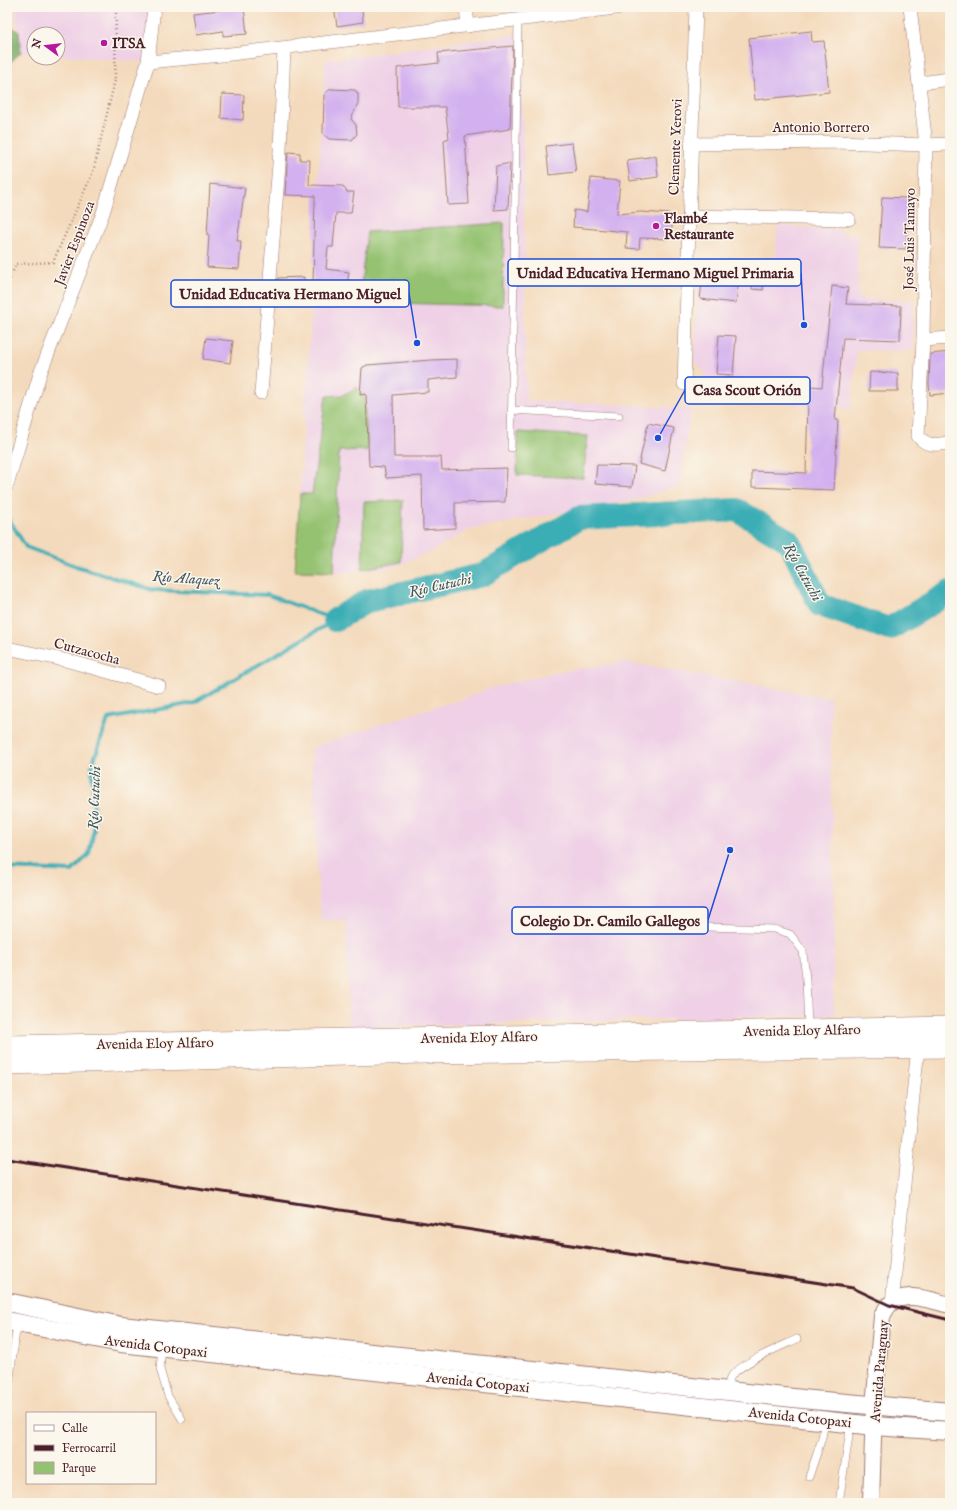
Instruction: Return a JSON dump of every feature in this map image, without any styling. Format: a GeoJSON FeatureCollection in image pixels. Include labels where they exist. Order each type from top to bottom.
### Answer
{"type":"FeatureCollection","features":[{"type":"Feature","properties":{"kind":"main road","name":"Avenida Eloy Alfaro"},"geometry":{"type":"LineString","coordinates":[[7,1046],[950,1027]]}},
{"type":"Feature","properties":{"kind":"main road","name":"Avenida Eloy Alfaro"},"geometry":{"type":"LineString","coordinates":[[7,1064],[416,1054],[950,1047]]}},
{"type":"Feature","properties":{"kind":"main road","name":"Avenida Cotopaxi"},"geometry":{"type":"LineString","coordinates":[[7,1302],[121,1326],[727,1391],[950,1412]]}},
{"type":"Feature","properties":{"kind":"main road","name":"Avenida Cotopaxi"},"geometry":{"type":"LineString","coordinates":[[12,1322],[121,1344],[874,1426],[950,1431]]}},
{"type":"Feature","properties":{"kind":"street","name":"Javier Espinoza"},"geometry":{"type":"LineString","coordinates":[[7,485],[40,374],[103,213],[148,62],[154,7]]}},
{"type":"Feature","properties":{"kind":"street"},"geometry":{"type":"LineString","coordinates":[[466,7],[468,26]]}},
{"type":"Feature","properties":{"kind":"street"},"geometry":{"type":"LineString","coordinates":[[148,62],[284,48],[624,7]]}},
{"type":"Feature","properties":{"kind":"street","name":"Clemente Yerovi"},"geometry":{"type":"LineString","coordinates":[[684,384],[696,7]]}},
{"type":"Feature","properties":{"kind":"street","name":"José Luis Tamayo"},"geometry":{"type":"LineString","coordinates":[[910,7],[926,145],[926,239],[918,436],[923,442],[931,445],[950,443]]}},
{"type":"Feature","properties":{"kind":"street"},"geometry":{"type":"LineString","coordinates":[[261,393],[280,151],[284,48]]}},
{"type":"Feature","properties":{"kind":"street"},"geometry":{"type":"LineString","coordinates":[[920,83],[950,79]]}},
{"type":"Feature","properties":{"kind":"street","name":"Antonio Borrero"},"geometry":{"type":"LineString","coordinates":[[691,144],[836,142],[926,145],[950,144]]}},
{"type":"Feature","properties":{"kind":"street"},"geometry":{"type":"LineString","coordinates":[[689,216],[849,219]]}},
{"type":"Feature","properties":{"kind":"street"},"geometry":{"type":"LineString","coordinates":[[923,340],[950,338]]}},
{"type":"Feature","properties":{"kind":"street","name":"Cutzacocha"},"geometry":{"type":"LineString","coordinates":[[7,648],[69,661],[159,686]]}},
{"type":"Feature","properties":{"kind":"street"},"geometry":{"type":"LineString","coordinates":[[892,1303],[918,1047]]}},
{"type":"Feature","properties":{"kind":"street","name":"Avenida Paraguay"},"geometry":{"type":"LineString","coordinates":[[871,1503],[874,1406],[882,1316],[889,1305],[896,1299],[910,1296],[950,1305]]}},
{"type":"Feature","properties":{"kind":"lane"},"geometry":{"type":"LineString","coordinates":[[510,448],[518,20]]}},
{"type":"Feature","properties":{"kind":"lane"},"geometry":{"type":"LineString","coordinates":[[511,410],[619,416]]}},
{"type":"Feature","properties":{"kind":"lane"},"geometry":{"type":"LineString","coordinates":[[668,926],[774,929],[790,934],[803,951],[806,979],[808,1030]]}},
{"type":"Feature","properties":{"kind":"lane"},"geometry":{"type":"LineString","coordinates":[[7,1401],[12,1322]]}},
{"type":"Feature","properties":{"kind":"lane"},"geometry":{"type":"LineString","coordinates":[[727,1391],[730,1378],[735,1372],[759,1357],[797,1339]]}},
{"type":"Feature","properties":{"kind":"lane"},"geometry":{"type":"LineString","coordinates":[[162,1348],[160,1369],[168,1396],[182,1419]]}},
{"type":"Feature","properties":{"kind":"lane"},"geometry":{"type":"LineString","coordinates":[[809,1477],[822,1438],[826,1420]]}},
{"type":"Feature","properties":{"kind":"lane"},"geometry":{"type":"LineString","coordinates":[[839,1503],[851,1423]]}},
{"type":"Feature","properties":{"kind":"path"},"geometry":{"type":"LineString","coordinates":[[7,286],[16,264],[53,262],[93,172],[115,80],[116,7]]}},
{"type":"Feature","properties":{"kind":"shaded area","name":"ITSA"},"geometry":{"type":"Polygon","coordinates":[[[15,7],[152,7],[148,62],[66,56],[66,26],[26,26],[26,52],[21,52],[15,7]]]}},
{"type":"Feature","properties":{"kind":"shaded area"},"geometry":{"type":"Polygon","coordinates":[[[522,34],[526,401],[691,409],[679,486],[634,500],[470,529],[432,551],[394,567],[349,572],[295,571],[325,60],[522,34]]]}},
{"type":"Feature","properties":{"kind":"shaded area"},"geometry":{"type":"Polygon","coordinates":[[[778,226],[836,229],[844,234],[851,235],[857,233],[859,299],[914,301],[912,351],[857,350],[851,409],[705,396],[704,371],[694,362],[698,266],[773,273],[778,226]]]}},
{"type":"Feature","properties":{"kind":"shaded area"},"geometry":{"type":"Polygon","coordinates":[[[625,662],[830,698],[834,933],[833,993],[835,1015],[349,1027],[346,921],[321,920],[311,748],[395,719],[463,699],[490,688],[557,672],[625,662]]]}},
{"type":"Feature","properties":{"kind":"green space"},"geometry":{"type":"Polygon","coordinates":[[[7,23],[19,32],[21,52],[7,66],[7,23]]]}},
{"type":"Feature","properties":{"kind":"green space"},"geometry":{"type":"Polygon","coordinates":[[[504,223],[503,306],[359,302],[367,232],[504,223]]]}},
{"type":"Feature","properties":{"kind":"green space"},"geometry":{"type":"Polygon","coordinates":[[[357,387],[360,395],[364,394],[368,450],[339,451],[334,572],[295,571],[300,494],[312,494],[326,396],[343,395],[357,387]]]}},
{"type":"Feature","properties":{"kind":"green space"},"geometry":{"type":"Polygon","coordinates":[[[518,432],[588,436],[583,478],[517,475],[518,432]]]}},
{"type":"Feature","properties":{"kind":"green space"},"geometry":{"type":"Polygon","coordinates":[[[403,500],[401,562],[362,569],[364,502],[403,500]]]}},
{"type":"Feature","properties":{"kind":"building"},"geometry":{"type":"Polygon","coordinates":[[[220,7],[244,7],[247,34],[223,36],[223,31],[196,35],[193,13],[221,10],[220,7]]]}},
{"type":"Feature","properties":{"kind":"building"},"geometry":{"type":"Polygon","coordinates":[[[334,7],[362,7],[363,22],[337,26],[334,7]]]}},
{"type":"Feature","properties":{"kind":"building"},"geometry":{"type":"Polygon","coordinates":[[[811,31],[812,42],[824,41],[829,92],[755,100],[749,38],[811,31]]]}},
{"type":"Feature","properties":{"kind":"building"},"geometry":{"type":"Polygon","coordinates":[[[513,46],[510,129],[465,136],[469,204],[448,205],[444,140],[449,138],[445,107],[398,107],[397,68],[439,63],[438,53],[513,46]]]}},
{"type":"Feature","properties":{"kind":"building"},"geometry":{"type":"Polygon","coordinates":[[[330,89],[355,90],[358,94],[358,103],[351,119],[356,125],[357,134],[352,140],[329,139],[323,134],[324,95],[330,89]]]}},
{"type":"Feature","properties":{"kind":"building"},"geometry":{"type":"Polygon","coordinates":[[[222,94],[244,95],[243,120],[221,118],[222,94]]]}},
{"type":"Feature","properties":{"kind":"building"},"geometry":{"type":"Polygon","coordinates":[[[572,143],[576,172],[549,175],[546,146],[572,143]]]}},
{"type":"Feature","properties":{"kind":"building"},"geometry":{"type":"Polygon","coordinates":[[[288,152],[300,153],[300,160],[310,160],[309,185],[343,186],[347,192],[354,192],[351,213],[336,213],[333,247],[328,247],[326,269],[349,272],[347,286],[313,284],[315,196],[285,195],[288,152]]]}},
{"type":"Feature","properties":{"kind":"building"},"geometry":{"type":"Polygon","coordinates":[[[656,156],[658,177],[630,181],[627,160],[656,156]]]}},
{"type":"Feature","properties":{"kind":"building"},"geometry":{"type":"Polygon","coordinates":[[[510,163],[508,209],[494,210],[496,166],[510,163]]]}},
{"type":"Feature","properties":{"kind":"building"},"geometry":{"type":"Polygon","coordinates":[[[591,178],[620,181],[617,214],[641,212],[670,214],[669,221],[673,222],[668,239],[640,238],[639,249],[626,248],[627,232],[573,227],[574,210],[587,212],[591,178]]]}},
{"type":"Feature","properties":{"kind":"building"},"geometry":{"type":"Polygon","coordinates":[[[210,184],[245,188],[237,241],[241,241],[239,269],[207,267],[210,184]]]}},
{"type":"Feature","properties":{"kind":"building"},"geometry":{"type":"Polygon","coordinates":[[[882,197],[909,198],[906,249],[879,248],[882,197]]]}},
{"type":"Feature","properties":{"kind":"building"},"geometry":{"type":"Polygon","coordinates":[[[753,271],[764,271],[763,290],[752,289],[753,271]]]}},
{"type":"Feature","properties":{"kind":"building"},"geometry":{"type":"Polygon","coordinates":[[[703,274],[739,279],[736,303],[700,299],[703,274]]]}},
{"type":"Feature","properties":{"kind":"building"},"geometry":{"type":"Polygon","coordinates":[[[304,277],[304,291],[277,293],[278,278],[304,277]]]}},
{"type":"Feature","properties":{"kind":"building"},"geometry":{"type":"Polygon","coordinates":[[[832,286],[848,288],[846,304],[901,306],[900,340],[843,338],[835,420],[838,420],[834,490],[752,487],[752,471],[806,473],[808,402],[725,394],[727,378],[822,387],[832,286]]]}},
{"type":"Feature","properties":{"kind":"building"},"geometry":{"type":"Polygon","coordinates":[[[719,335],[736,336],[733,375],[716,374],[719,335]]]}},
{"type":"Feature","properties":{"kind":"building"},"geometry":{"type":"Polygon","coordinates":[[[206,338],[233,341],[230,363],[203,359],[206,338]]]}},
{"type":"Feature","properties":{"kind":"building"},"geometry":{"type":"Polygon","coordinates":[[[950,352],[950,393],[930,395],[930,354],[950,352]]]}},
{"type":"Feature","properties":{"kind":"building"},"geometry":{"type":"Polygon","coordinates":[[[457,359],[457,377],[428,380],[428,392],[393,395],[394,457],[441,457],[442,470],[507,468],[505,502],[455,503],[455,528],[423,530],[422,476],[386,478],[384,467],[369,466],[366,394],[360,395],[362,368],[367,365],[457,359]]]}},
{"type":"Feature","properties":{"kind":"building"},"geometry":{"type":"Polygon","coordinates":[[[870,372],[898,373],[898,391],[869,391],[870,372]]]}},
{"type":"Feature","properties":{"kind":"building"},"geometry":{"type":"Polygon","coordinates":[[[648,423],[674,428],[665,471],[639,464],[648,423]]]}},
{"type":"Feature","properties":{"kind":"building"},"geometry":{"type":"Polygon","coordinates":[[[597,465],[635,466],[632,487],[595,484],[597,465]]]}},
{"type":"Feature","properties":{"kind":"waterway","name":"Río Cutuchi"},"geometry":{"type":"LineString","coordinates":[[335,620],[367,601],[482,575],[579,518],[737,510],[789,541],[820,605],[889,629],[950,592]]}},
{"type":"Feature","properties":{"kind":"waterway","name":"Río Alaquez"},"geometry":{"type":"LineString","coordinates":[[7,516],[26,547],[76,566],[153,590],[268,595],[335,620]]}},
{"type":"Feature","properties":{"kind":"waterway","name":"Río Cutuchi"},"geometry":{"type":"LineString","coordinates":[[7,868],[72,871],[89,854],[94,829],[92,766],[108,719],[193,703],[335,620]]}},
{"type":"Feature","properties":{"kind":"railway"},"geometry":{"type":"LineString","coordinates":[[7,1159],[853,1288],[889,1305],[950,1320]]}},
{"type":"Feature","properties":{"kind":"place","name":"ITSA"},"geometry":{"type":"Point","coordinates":[104,43]}},
{"type":"Feature","properties":{"kind":"place","name":"Flambé Restaurante"},"geometry":{"type":"Point","coordinates":[656,226]}},
{"type":"Feature","properties":{"kind":"place","name":"Unidad Educativa Hermano Miguel Primaria"},"geometry":{"type":"Point","coordinates":[804,325]}},
{"type":"Feature","properties":{"kind":"place","name":"Unidad Educativa Hermano Miguel"},"geometry":{"type":"Point","coordinates":[417,343]}},
{"type":"Feature","properties":{"kind":"place","name":"Casa Scout Orión"},"geometry":{"type":"Point","coordinates":[658,438]}},
{"type":"Feature","properties":{"kind":"place","name":"Colegio Dr. Camilo Gallegos"},"geometry":{"type":"Point","coordinates":[730,850]}}]}
